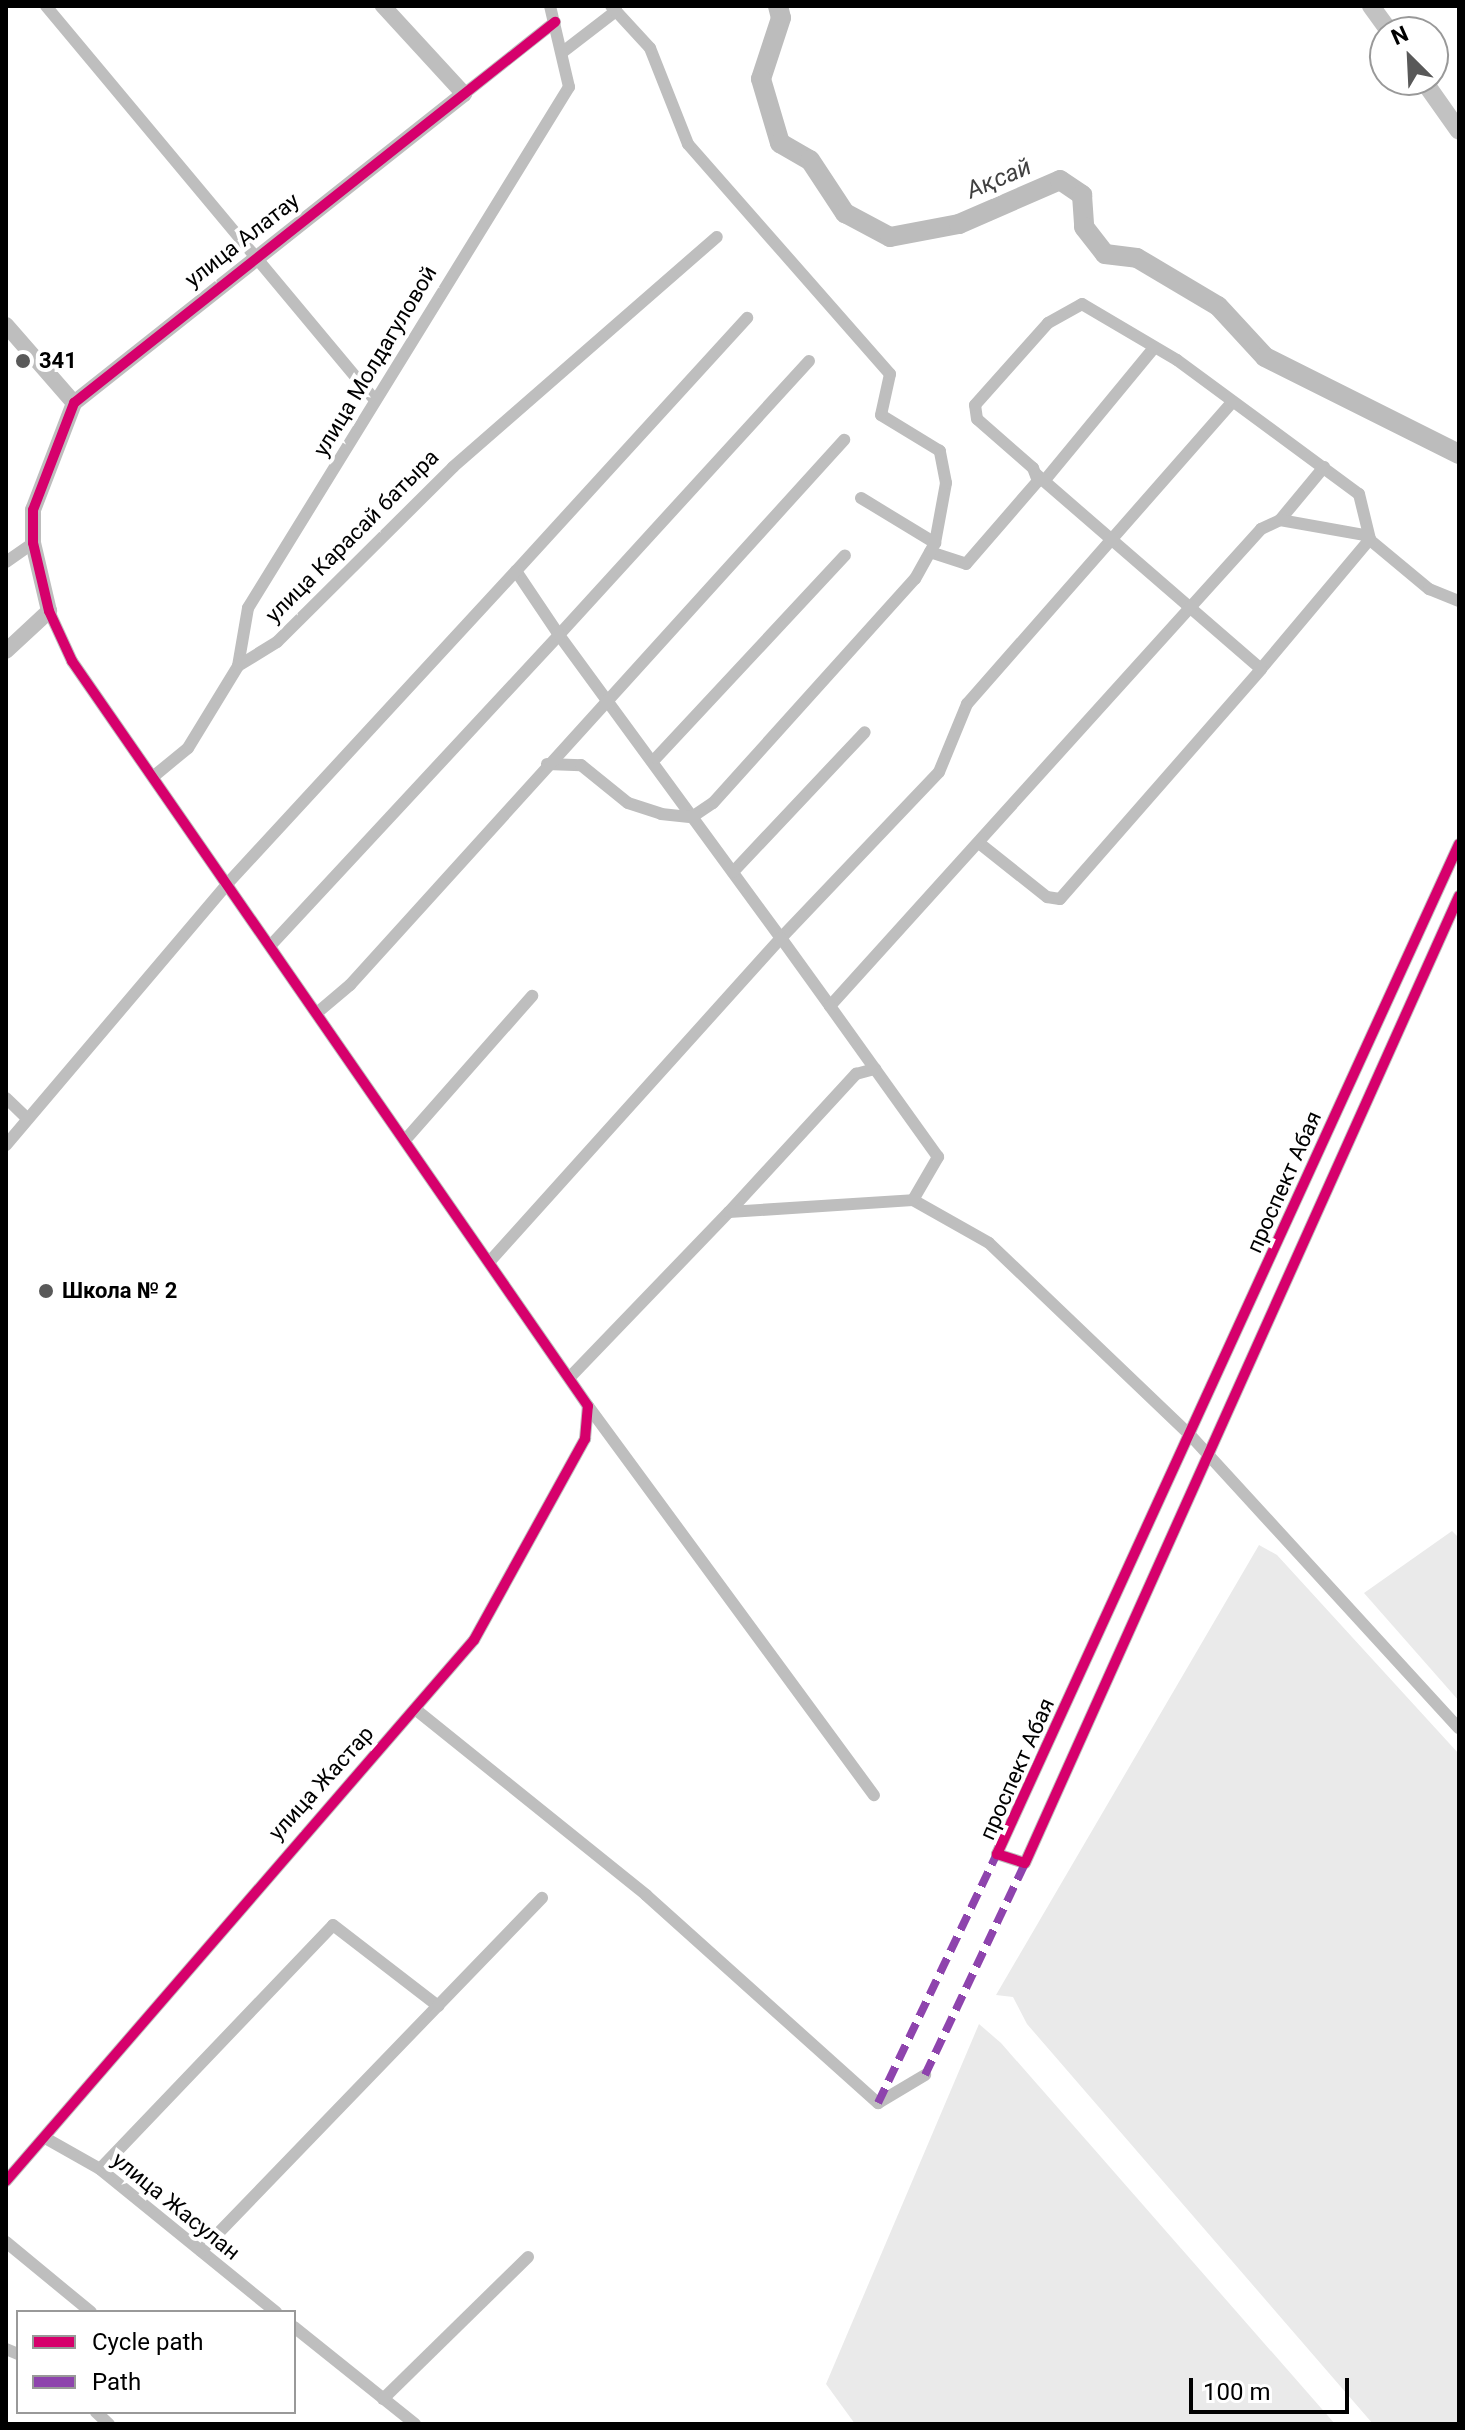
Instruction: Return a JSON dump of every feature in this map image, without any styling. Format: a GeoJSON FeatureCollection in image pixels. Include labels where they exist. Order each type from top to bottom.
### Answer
{"type":"FeatureCollection","features":[{"type":"Feature","properties":{"kind":"main road"},"geometry":{"type":"LineString","coordinates":[[1434,96],[1459,131]]}},
{"type":"Feature","properties":{"kind":"street"},"geometry":{"type":"LineString","coordinates":[[46,6],[375,400]]}},
{"type":"Feature","properties":{"kind":"street"},"geometry":{"type":"LineString","coordinates":[[383,6],[464,94]]}},
{"type":"Feature","properties":{"kind":"street"},"geometry":{"type":"LineString","coordinates":[[547,764],[581,765],[628,803],[692,817],[713,803],[915,579],[932,547],[946,483],[940,451],[885,420],[879,409],[890,374],[811,279],[733,204],[696,156],[671,112],[650,48],[613,8],[564,51],[550,6]]}},
{"type":"Feature","properties":{"kind":"street","name":"улица Алатау"},"geometry":{"type":"LineString","coordinates":[[33,543],[33,510],[74,403],[253,256],[555,22]]}},
{"type":"Feature","properties":{"kind":"street","name":"улица Молдагуловой"},"geometry":{"type":"LineString","coordinates":[[238,666],[248,608],[569,87],[564,51]]}},
{"type":"Feature","properties":{"kind":"street","name":"улица Карасай батыра"},"geometry":{"type":"LineString","coordinates":[[154,776],[188,748],[238,666],[277,642],[453,467],[717,237]]}},
{"type":"Feature","properties":{"kind":"street"},"geometry":{"type":"LineString","coordinates":[[1261,669],[977,419],[975,405],[1016,353],[1082,304],[1153,349],[1359,494],[1370,539]]}},
{"type":"Feature","properties":{"kind":"street"},"geometry":{"type":"LineString","coordinates":[[6,1145],[228,883],[747,318]]}},
{"type":"Feature","properties":{"kind":"street"},"geometry":{"type":"LineString","coordinates":[[6,325],[74,403]]}},
{"type":"Feature","properties":{"kind":"street"},"geometry":{"type":"LineString","coordinates":[[861,498],[932,547],[966,564],[1153,349]]}},
{"type":"Feature","properties":{"kind":"street"},"geometry":{"type":"LineString","coordinates":[[271,945],[809,361]]}},
{"type":"Feature","properties":{"kind":"street"},"geometry":{"type":"LineString","coordinates":[[491,1260],[781,938],[939,772],[967,704],[1231,404]]}},
{"type":"Feature","properties":{"kind":"street"},"geometry":{"type":"LineString","coordinates":[[318,1012],[350,985],[605,699],[844,440]]}},
{"type":"Feature","properties":{"kind":"street"},"geometry":{"type":"LineString","coordinates":[[830,1006],[1261,529],[1280,520],[1324,467]]}},
{"type":"Feature","properties":{"kind":"street"},"geometry":{"type":"LineString","coordinates":[[1280,520],[1321,522],[1370,539],[1429,589],[1459,601]]}},
{"type":"Feature","properties":{"kind":"street"},"geometry":{"type":"LineString","coordinates":[[979,843],[1047,897],[1060,899],[1370,539]]}},
{"type":"Feature","properties":{"kind":"street"},"geometry":{"type":"LineString","coordinates":[[6,562],[33,543],[49,611],[72,661],[572,1375],[588,1406],[828,1723],[874,1795]]}},
{"type":"Feature","properties":{"kind":"street"},"geometry":{"type":"LineString","coordinates":[[656,758],[845,555]]}},
{"type":"Feature","properties":{"kind":"street"},"geometry":{"type":"LineString","coordinates":[[516,571],[605,699],[656,758],[692,817],[938,1157],[913,1200]]}},
{"type":"Feature","properties":{"kind":"street"},"geometry":{"type":"LineString","coordinates":[[6,651],[49,611]]}},
{"type":"Feature","properties":{"kind":"street"},"geometry":{"type":"LineString","coordinates":[[733,872],[865,732]]}},
{"type":"Feature","properties":{"kind":"street","name":"проспект Абая"},"geometry":{"type":"LineString","coordinates":[[1459,844],[1191,1436],[997,1854],[1025,1863],[1459,896]]}},
{"type":"Feature","properties":{"kind":"street"},"geometry":{"type":"LineString","coordinates":[[406,1139],[532,996]]}},
{"type":"Feature","properties":{"kind":"street"},"geometry":{"type":"LineString","coordinates":[[572,1375],[856,1074],[875,1069]]}},
{"type":"Feature","properties":{"kind":"street"},"geometry":{"type":"LineString","coordinates":[[6,1098],[27,1118]]}},
{"type":"Feature","properties":{"kind":"street"},"geometry":{"type":"LineString","coordinates":[[729,1212],[913,1200],[989,1243],[1191,1436],[1459,1728]]}},
{"type":"Feature","properties":{"kind":"street","name":"улица Жастар"},"geometry":{"type":"LineString","coordinates":[[6,2181],[47,2139],[175,1977],[474,1640],[559,1492],[585,1439],[588,1406]]}},
{"type":"Feature","properties":{"kind":"street"},"geometry":{"type":"LineString","coordinates":[[415,1709],[646,1895],[878,2103],[925,2075]]}},
{"type":"Feature","properties":{"kind":"street"},"geometry":{"type":"LineString","coordinates":[[201,2251],[542,1898]]}},
{"type":"Feature","properties":{"kind":"street"},"geometry":{"type":"LineString","coordinates":[[100,2169],[333,1925],[438,2006]]}},
{"type":"Feature","properties":{"kind":"street","name":"улица Жасулан"},"geometry":{"type":"LineString","coordinates":[[47,2139],[100,2169],[274,2310]]}},
{"type":"Feature","properties":{"kind":"street"},"geometry":{"type":"LineString","coordinates":[[6,2242],[89,2310]]}},
{"type":"Feature","properties":{"kind":"street"},"geometry":{"type":"LineString","coordinates":[[383,2399],[528,2257]]}},
{"type":"Feature","properties":{"kind":"street"},"geometry":{"type":"LineString","coordinates":[[296,2329],[415,2424]]}},
{"type":"Feature","properties":{"kind":"shaded area"},"geometry":{"type":"Polygon","coordinates":[[[1452,1531],[1459,1538],[1459,1701],[1364,1593],[1452,1531]]]}},
{"type":"Feature","properties":{"kind":"shaded area"},"geometry":{"type":"Polygon","coordinates":[[[1259,1545],[1277,1555],[1459,1754],[1459,2424],[1373,2424],[1027,2024],[1013,1997],[996,1995],[1259,1545]]]}},
{"type":"Feature","properties":{"kind":"shaded area"},"geometry":{"type":"Polygon","coordinates":[[[979,2024],[1001,2043],[1335,2424],[855,2424],[826,2384],[979,2024]]]}},
{"type":"Feature","properties":{"kind":"waterway","name":"Ақсай"},"geometry":{"type":"LineString","coordinates":[[778,6],[781,18],[761,79],[780,143],[810,160],[845,213],[890,237],[959,224],[1060,180],[1082,195],[1084,227],[1105,254],[1137,258],[1218,306],[1265,357],[1459,454]]}},
{"type":"Feature","properties":{"kind":"marked path"},"geometry":{"type":"LineString","coordinates":[[878,2103],[997,1854]]}},
{"type":"Feature","properties":{"kind":"marked path"},"geometry":{"type":"LineString","coordinates":[[925,2075],[1025,1863]]}},
{"type":"Feature","properties":{"kind":"cycle path"},"geometry":{"type":"LineString","coordinates":[[6,2181],[474,1640],[585,1439],[588,1406],[72,661],[49,611],[33,543],[33,510],[74,403],[555,22]]}},
{"type":"Feature","properties":{"kind":"cycle path"},"geometry":{"type":"LineString","coordinates":[[1459,844],[997,1854],[1025,1863],[1459,896]]}},
{"type":"Feature","properties":{"kind":"place","name":"341"},"geometry":{"type":"Point","coordinates":[23,361]}},
{"type":"Feature","properties":{"kind":"place","name":"Школа № 2"},"geometry":{"type":"Point","coordinates":[46,1291]}}]}
